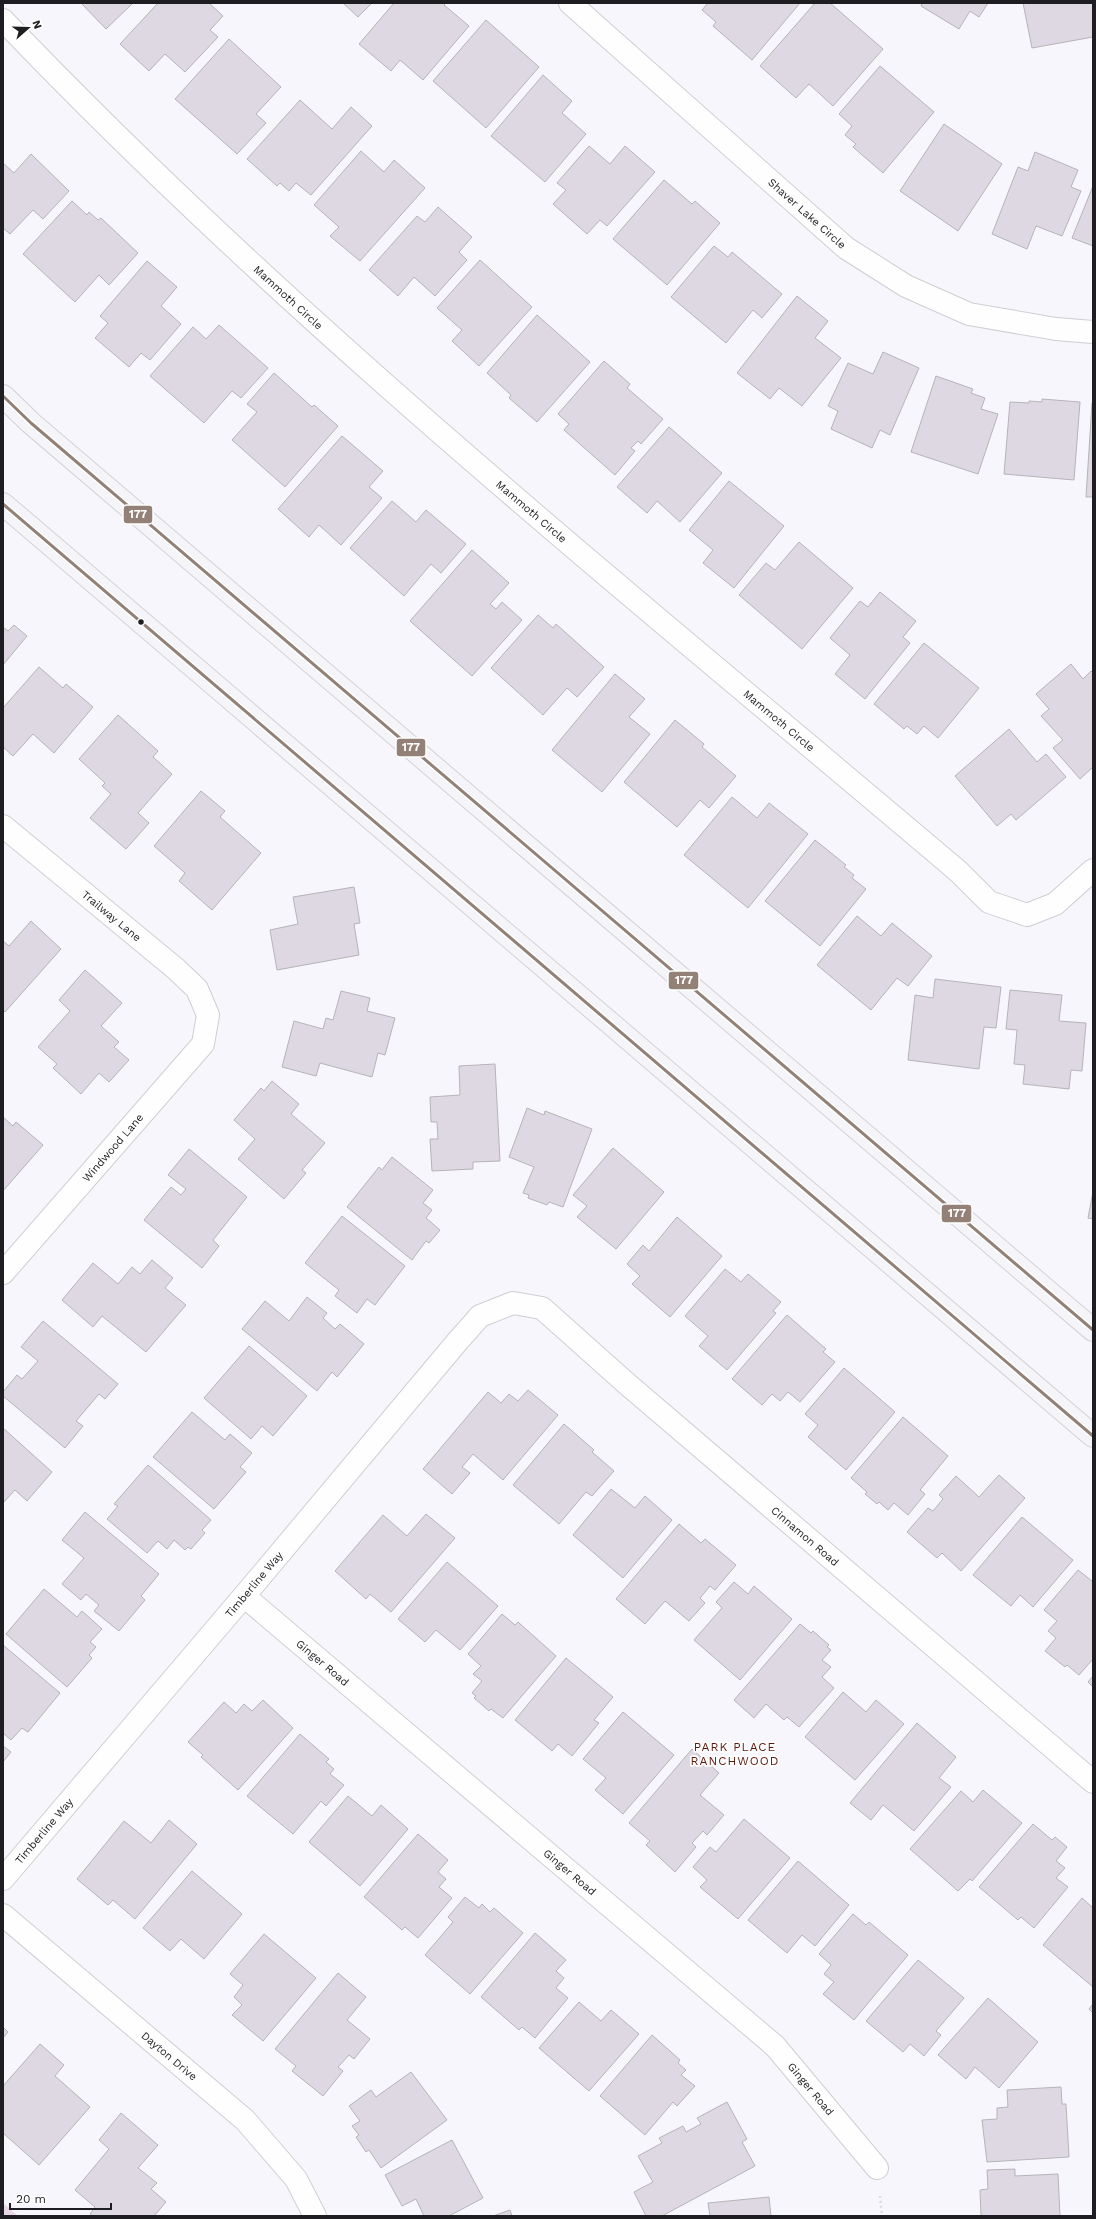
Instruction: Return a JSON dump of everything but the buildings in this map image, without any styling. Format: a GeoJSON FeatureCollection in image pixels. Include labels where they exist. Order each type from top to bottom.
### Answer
{"type":"FeatureCollection","features":[{"type":"Feature","properties":{"kind":"main road"},"geometry":{"type":"LineString","coordinates":[[3,396],[31,423],[1093,1330]]}},
{"type":"Feature","properties":{"kind":"main road"},"geometry":{"type":"LineString","coordinates":[[3,504],[1093,1436]]}},
{"type":"Feature","properties":{"kind":"street","name":"Shaver Lake Circle"},"geometry":{"type":"LineString","coordinates":[[570,3],[846,248],[906,286],[969,314],[1056,329],[1093,332]]}},
{"type":"Feature","properties":{"kind":"street","name":"Mammoth Circle"},"geometry":{"type":"LineString","coordinates":[[3,20],[88,108],[292,301],[513,494],[953,867],[989,902],[1027,915],[1055,904],[1093,870]]}},
{"type":"Feature","properties":{"kind":"street","name":"Trailway Lane"},"geometry":{"type":"LineString","coordinates":[[3,826],[176,969],[197,989],[208,1015]]}},
{"type":"Feature","properties":{"kind":"street","name":"Windwood Lane"},"geometry":{"type":"LineString","coordinates":[[3,1273],[203,1044],[208,1015]]}},
{"type":"Feature","properties":{"kind":"street","name":"Timberline Way"},"geometry":{"type":"LineString","coordinates":[[3,1879],[480,1316],[513,1304]]}},
{"type":"Feature","properties":{"kind":"street","name":"Cinnamon Road"},"geometry":{"type":"LineString","coordinates":[[513,1304],[542,1308],[626,1384],[1093,1782]]}},
{"type":"Feature","properties":{"kind":"street","name":"Ginger Road"},"geometry":{"type":"LineString","coordinates":[[244,1596],[775,2046],[877,2168]]}},
{"type":"Feature","properties":{"kind":"street","name":"Dayton Drive"},"geometry":{"type":"LineString","coordinates":[[3,1915],[245,2120],[296,2179],[315,2216]]}},
{"type":"Feature","properties":{"kind":"shaded area"},"geometry":{"type":"Polygon","coordinates":[[[3,2203],[18,2216],[3,2216],[3,2203]]]}},
{"type":"Feature","properties":{"kind":"transit line","name":"177"},"geometry":{"type":"LineString","coordinates":[[3,396],[31,423],[1093,1330]]}},
{"type":"Feature","properties":{"kind":"transit line","name":"177"},"geometry":{"type":"LineString","coordinates":[[3,504],[1093,1436]]}},
{"type":"Feature","properties":{"kind":"district","name":"PARK PLACE RANCHWOOD"},"geometry":{"type":"Point","coordinates":[735,1754]}}]}
